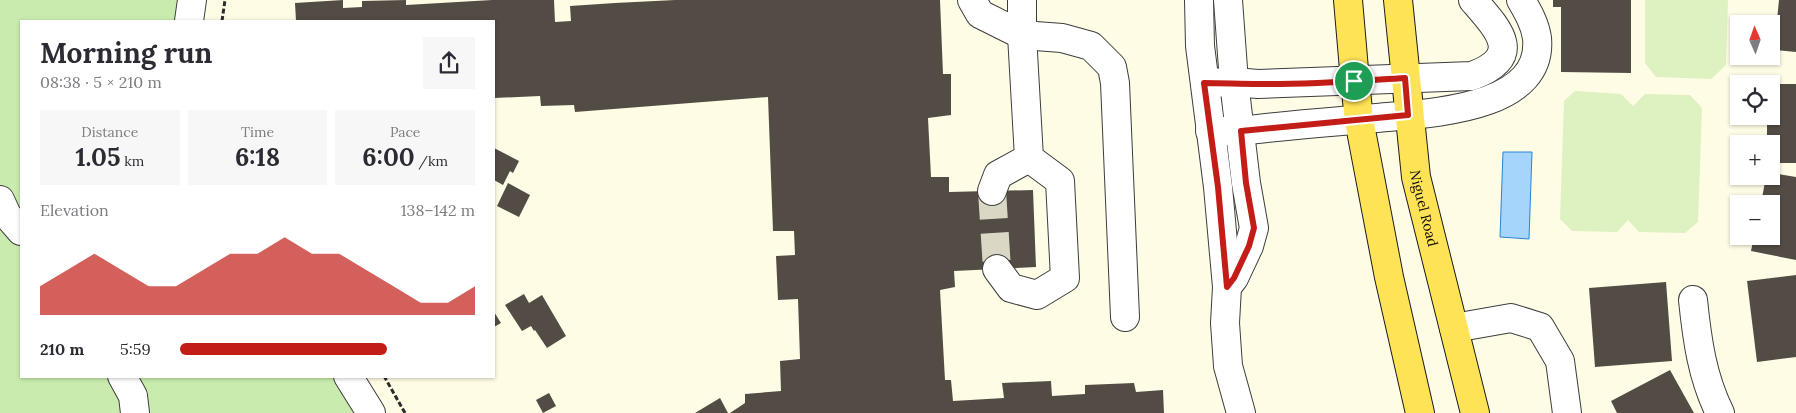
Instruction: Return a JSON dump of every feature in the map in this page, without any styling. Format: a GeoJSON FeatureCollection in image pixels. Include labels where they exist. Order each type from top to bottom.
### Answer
{"type":"FeatureCollection","features":[{"type":"Feature","properties":{"kind":"main road"},"geometry":{"type":"LineString","coordinates":[[1348,0],[1359,120],[1389,277],[1420,413]]}},
{"type":"Feature","properties":{"kind":"main road","name":"Niguel Road"},"geometry":{"type":"LineString","coordinates":[[1398,0],[1408,115],[1416,177],[1475,413]]}},
{"type":"Feature","properties":{"kind":"street"},"geometry":{"type":"LineString","coordinates":[[189,20],[192,0]]}},
{"type":"Feature","properties":{"kind":"street"},"geometry":{"type":"LineString","coordinates":[[972,0],[980,14],[1022,34],[1062,38],[1091,46],[1112,67],[1116,92],[1125,317]]}},
{"type":"Feature","properties":{"kind":"street"},"geometry":{"type":"LineString","coordinates":[[997,269],[1011,288],[1037,295],[1066,278],[1060,181],[1030,158],[1022,34],[1022,0]]}},
{"type":"Feature","properties":{"kind":"street"},"geometry":{"type":"LineString","coordinates":[[1199,0],[1200,46],[1218,187],[1227,287],[1225,323],[1228,366],[1241,413]]}},
{"type":"Feature","properties":{"kind":"street"},"geometry":{"type":"LineString","coordinates":[[1227,287],[1234,278],[1249,246],[1254,228],[1246,183],[1234,82],[1228,0]]}},
{"type":"Feature","properties":{"kind":"street"},"geometry":{"type":"LineString","coordinates":[[1204,83],[1234,82],[1258,84],[1472,76],[1488,70],[1501,57],[1503,43],[1498,29],[1473,0]]}},
{"type":"Feature","properties":{"kind":"street"},"geometry":{"type":"LineString","coordinates":[[1210,131],[1241,131],[1446,112],[1487,101],[1510,90],[1527,74],[1536,55],[1537,38],[1532,21],[1521,0]]}},
{"type":"Feature","properties":{"kind":"street"},"geometry":{"type":"LineString","coordinates":[[992,191],[998,175],[1030,158]]}},
{"type":"Feature","properties":{"kind":"street"},"geometry":{"type":"LineString","coordinates":[[0,200],[7,215],[20,230]]}},
{"type":"Feature","properties":{"kind":"street"},"geometry":{"type":"LineString","coordinates":[[1693,300],[1697,339],[1704,372],[1712,397],[1720,413]]}},
{"type":"Feature","properties":{"kind":"street"},"geometry":{"type":"LineString","coordinates":[[1454,328],[1511,318],[1540,327],[1560,361],[1566,413]]}},
{"type":"Feature","properties":{"kind":"street"},"geometry":{"type":"LineString","coordinates":[[123,378],[133,396],[135,413]]}},
{"type":"Feature","properties":{"kind":"street"},"geometry":{"type":"LineString","coordinates":[[349,378],[371,413]]}},
{"type":"Feature","properties":{"kind":"path"},"geometry":{"type":"LineString","coordinates":[[222,20],[225,0]]}},
{"type":"Feature","properties":{"kind":"path"},"geometry":{"type":"LineString","coordinates":[[385,378],[405,413]]}},
{"type":"Feature","properties":{"kind":"green space"},"geometry":{"type":"Polygon","coordinates":[[[0,0],[178,0],[176,20],[20,20],[20,378],[364,378],[382,413],[0,413],[0,0]]]}},
{"type":"Feature","properties":{"kind":"green space"},"geometry":{"type":"Polygon","coordinates":[[[1645,0],[1728,0],[1726,65],[1711,79],[1656,77],[1645,63],[1645,0]]]}},
{"type":"Feature","properties":{"kind":"green space"},"geometry":{"type":"Polygon","coordinates":[[[1575,91],[1621,94],[1633,106],[1645,94],[1690,95],[1702,108],[1698,222],[1685,233],[1639,232],[1628,220],[1617,232],[1572,231],[1560,219],[1564,101],[1575,91]]]}},
{"type":"Feature","properties":{"kind":"water"},"geometry":{"type":"Polygon","coordinates":[[[1503,152],[1532,152],[1529,239],[1500,237],[1503,152]]]}},
{"type":"Feature","properties":{"kind":"building"},"geometry":{"type":"Polygon","coordinates":[[[343,0],[343,8],[362,7],[362,1],[406,0],[406,5],[492,0],[554,0],[555,22],[571,21],[570,6],[615,3],[675,0],[940,0],[943,74],[951,74],[951,115],[928,118],[931,177],[949,177],[949,192],[1033,190],[1036,267],[954,271],[955,287],[940,290],[945,380],[951,380],[953,401],[1004,398],[1002,383],[1051,381],[1052,396],[1085,394],[1085,385],[1134,383],[1136,392],[1163,390],[1164,413],[730,413],[745,403],[745,394],[781,391],[780,361],[800,359],[798,299],[778,300],[776,256],[795,255],[794,231],[773,231],[768,97],[575,112],[574,105],[541,106],[540,96],[495,98],[495,20],[296,20],[295,3],[343,0]]]}},
{"type":"Feature","properties":{"kind":"building"},"geometry":{"type":"Polygon","coordinates":[[[1553,0],[1631,0],[1631,73],[1561,72],[1561,7],[1553,7],[1553,0]]]}},
{"type":"Feature","properties":{"kind":"building"},"geometry":{"type":"Polygon","coordinates":[[[1779,0],[1796,0],[1796,52],[1780,51],[1780,15],[1778,15],[1779,0]]]}},
{"type":"Feature","properties":{"kind":"building"},"geometry":{"type":"Polygon","coordinates":[[[1780,84],[1796,84],[1796,163],[1780,163],[1780,135],[1767,135],[1767,125],[1780,125],[1780,84]]]}},
{"type":"Feature","properties":{"kind":"building"},"geometry":{"type":"Polygon","coordinates":[[[495,149],[519,161],[513,173],[510,171],[503,185],[495,181],[495,149]]]}},
{"type":"Feature","properties":{"kind":"building"},"geometry":{"type":"Polygon","coordinates":[[[1780,174],[1796,177],[1796,260],[1751,251],[1752,245],[1780,245],[1780,195],[1763,195],[1764,185],[1780,185],[1780,174]]]}},
{"type":"Feature","properties":{"kind":"building"},"geometry":{"type":"Polygon","coordinates":[[[508,183],[530,195],[519,217],[497,206],[508,183]]]}},
{"type":"Feature","properties":{"kind":"building"},"geometry":{"type":"Polygon","coordinates":[[[1796,275],[1796,357],[1757,362],[1747,281],[1796,275]]]}},
{"type":"Feature","properties":{"kind":"building"},"geometry":{"type":"Polygon","coordinates":[[[1666,282],[1672,361],[1595,367],[1589,288],[1666,282]]]}},
{"type":"Feature","properties":{"kind":"building"},"geometry":{"type":"Polygon","coordinates":[[[524,294],[529,303],[542,295],[566,336],[547,348],[531,326],[522,331],[505,305],[524,294]]]}},
{"type":"Feature","properties":{"kind":"building"},"geometry":{"type":"Polygon","coordinates":[[[495,314],[501,323],[495,326],[495,314]]]}},
{"type":"Feature","properties":{"kind":"building"},"geometry":{"type":"Polygon","coordinates":[[[1670,370],[1694,413],[1617,413],[1611,401],[1670,370]]]}},
{"type":"Feature","properties":{"kind":"building"},"geometry":{"type":"Polygon","coordinates":[[[549,393],[556,406],[543,413],[536,400],[549,393]]]}},
{"type":"Feature","properties":{"kind":"building"},"geometry":{"type":"Polygon","coordinates":[[[720,398],[728,413],[695,413],[720,398]]]}},
{"type":"Feature","properties":{"kind":"tunnel"},"geometry":{"type":"LineString","coordinates":[[992,191],[997,269]]}},
{"type":"Feature","properties":{"kind":"route"},"geometry":{"type":"LineString","coordinates":[[1405,78],[1408,115],[1241,131],[1246,183],[1254,228],[1249,246],[1234,278],[1227,287],[1218,187],[1204,83],[1234,82],[1258,84],[1354,81],[1405,78]]}}]}
